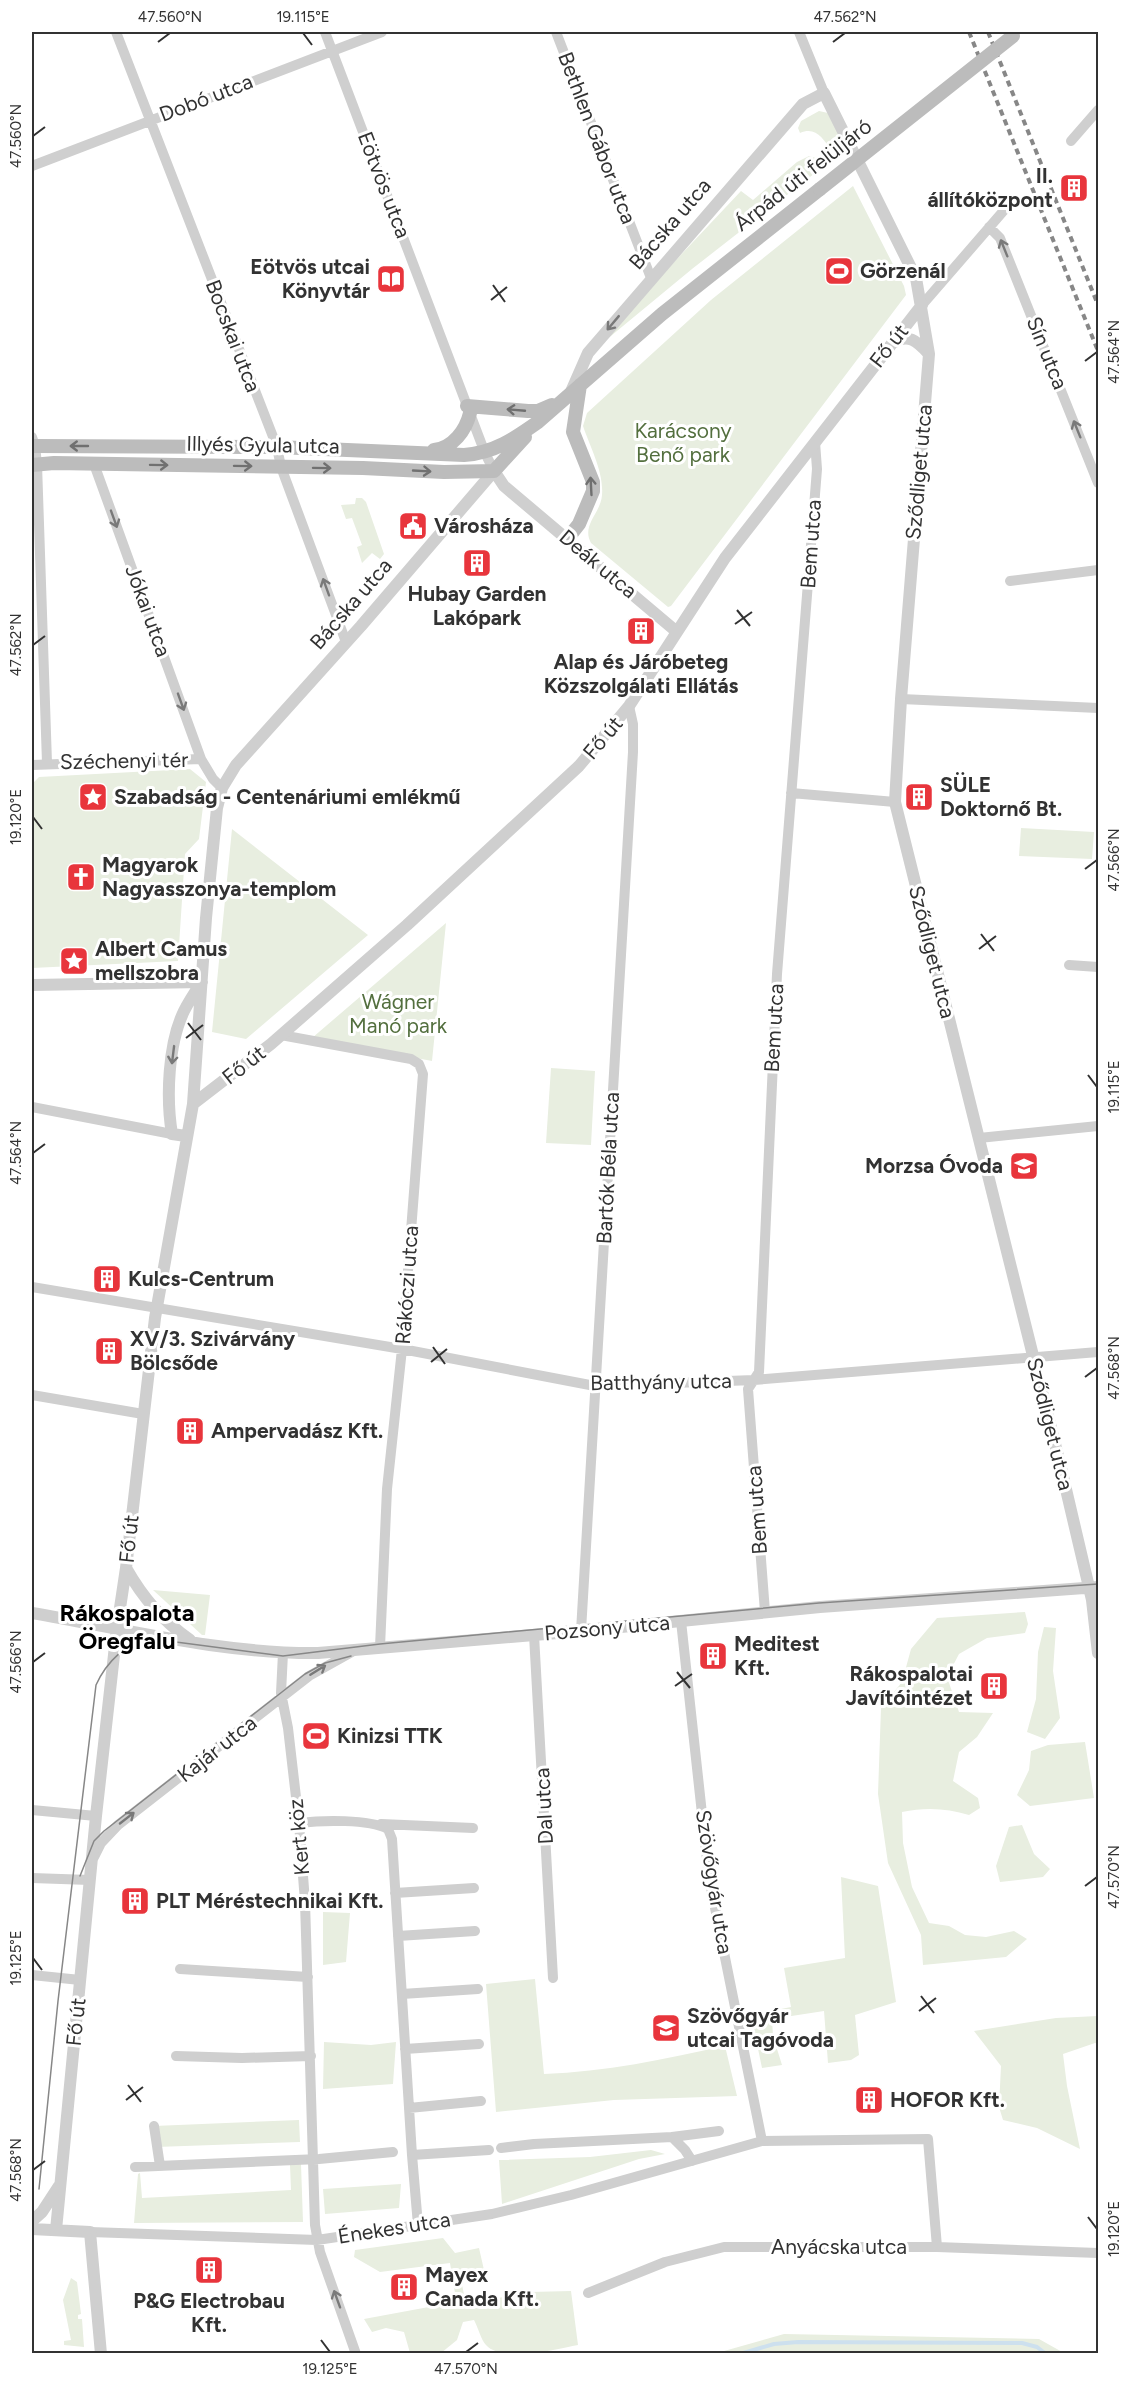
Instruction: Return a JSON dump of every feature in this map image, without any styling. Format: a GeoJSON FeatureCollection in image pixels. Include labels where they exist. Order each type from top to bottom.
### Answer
{"type":"FeatureCollection","features":[{"type":"Feature","properties":{"kind":"main road","name":"Árpád úti felüljáró"},"geometry":{"type":"LineString","coordinates":[[571,393],[662,314],[1018,32]]}},
{"type":"Feature","properties":{"kind":"main road"},"geometry":{"type":"LineString","coordinates":[[420,452],[442,449],[449,445],[465,426],[469,409],[538,411],[571,393],[573,432],[592,482],[593,491],[579,524],[568,538]]}},
{"type":"Feature","properties":{"kind":"main road","name":"Bácska utca"},"geometry":{"type":"LineString","coordinates":[[494,471],[538,422],[571,393]]}},
{"type":"Feature","properties":{"kind":"main road","name":"Bácska utca"},"geometry":{"type":"LineString","coordinates":[[485,453],[502,446],[538,422]]}},
{"type":"Feature","properties":{"kind":"main road","name":"Illyés Gyula utca"},"geometry":{"type":"LineString","coordinates":[[33,443],[277,447],[464,455],[485,453]]}},
{"type":"Feature","properties":{"kind":"main road","name":"Illyés Gyula utca"},"geometry":{"type":"LineString","coordinates":[[34,465],[494,471]]}},
{"type":"Feature","properties":{"kind":"street","name":"Bocskai utca"},"geometry":{"type":"LineString","coordinates":[[116,32],[277,447],[281,467],[346,642]]}},
{"type":"Feature","properties":{"kind":"street","name":"Eötvös utca"},"geometry":{"type":"LineString","coordinates":[[326,32],[485,453],[494,471]]}},
{"type":"Feature","properties":{"kind":"street","name":"Dobó utca"},"geometry":{"type":"LineString","coordinates":[[32,166],[382,32]]}},
{"type":"Feature","properties":{"kind":"street","name":"Bethlen Gábor utca"},"geometry":{"type":"LineString","coordinates":[[556,32],[651,278]]}},
{"type":"Feature","properties":{"kind":"street"},"geometry":{"type":"LineString","coordinates":[[799,32],[824,93]]}},
{"type":"Feature","properties":{"kind":"street","name":"Bácska utca"},"geometry":{"type":"LineString","coordinates":[[571,393],[588,353],[651,278],[803,104],[824,93]]}},
{"type":"Feature","properties":{"kind":"street","name":"Sződliget utca"},"geometry":{"type":"LineString","coordinates":[[824,93],[916,278],[922,304],[929,354],[901,699],[895,802],[1033,1357],[1093,1587],[1098,1653]]}},
{"type":"Feature","properties":{"kind":"street"},"geometry":{"type":"LineString","coordinates":[[1071,141],[1098,110]]}},
{"type":"Feature","properties":{"kind":"street","name":"Fő út"},"geometry":{"type":"LineString","coordinates":[[57,2230],[59,2185],[91,1863],[117,1628],[157,1309],[193,1104],[243,1067],[414,919],[579,766],[629,706],[725,558],[922,304],[1006,208]]}},
{"type":"Feature","properties":{"kind":"street","name":"Sín utca"},"geometry":{"type":"LineString","coordinates":[[989,227],[1000,238],[1098,483]]}},
{"type":"Feature","properties":{"kind":"street"},"geometry":{"type":"LineString","coordinates":[[890,346],[901,338],[910,338],[919,343],[929,354]]}},
{"type":"Feature","properties":{"kind":"street","name":"Bem utca"},"geometry":{"type":"LineString","coordinates":[[765,1612],[748,1389],[759,1372],[777,974],[817,469],[815,442]]}},
{"type":"Feature","properties":{"kind":"street"},"geometry":{"type":"LineString","coordinates":[[33,443],[47,763]]}},
{"type":"Feature","properties":{"kind":"street","name":"Jókai utca"},"geometry":{"type":"LineString","coordinates":[[94,464],[201,759]]}},
{"type":"Feature","properties":{"kind":"street","name":"Bácska utca"},"geometry":{"type":"LineString","coordinates":[[222,788],[236,765],[494,471]]}},
{"type":"Feature","properties":{"kind":"street","name":"Deák utca"},"geometry":{"type":"LineString","coordinates":[[494,471],[504,486],[677,632]]}},
{"type":"Feature","properties":{"kind":"street"},"geometry":{"type":"LineString","coordinates":[[1010,581],[1098,570]]}},
{"type":"Feature","properties":{"kind":"street"},"geometry":{"type":"LineString","coordinates":[[901,699],[1098,708]]}},
{"type":"Feature","properties":{"kind":"street","name":"Bartók Béla utca"},"geometry":{"type":"LineString","coordinates":[[581,1631],[633,752],[633,724],[629,706]]}},
{"type":"Feature","properties":{"kind":"street","name":"Széchenyi tér"},"geometry":{"type":"LineString","coordinates":[[32,765],[201,759],[213,779],[222,788]]}},
{"type":"Feature","properties":{"kind":"street"},"geometry":{"type":"LineString","coordinates":[[193,1104],[217,808],[222,788]]}},
{"type":"Feature","properties":{"kind":"street"},"geometry":{"type":"LineString","coordinates":[[791,793],[895,802]]}},
{"type":"Feature","properties":{"kind":"street"},"geometry":{"type":"LineString","coordinates":[[1069,965],[1098,967]]}},
{"type":"Feature","properties":{"kind":"street"},"geometry":{"type":"LineString","coordinates":[[32,985],[202,982]]}},
{"type":"Feature","properties":{"kind":"street"},"geometry":{"type":"LineString","coordinates":[[172,1134],[169,1112],[170,1083],[176,1036],[184,1012],[202,982]]}},
{"type":"Feature","properties":{"kind":"street","name":"Rákóczi utca"},"geometry":{"type":"LineString","coordinates":[[281,1035],[411,1059],[419,1064],[423,1074],[402,1349],[387,1489],[380,1647]]}},
{"type":"Feature","properties":{"kind":"street"},"geometry":{"type":"LineString","coordinates":[[32,1107],[186,1136]]}},
{"type":"Feature","properties":{"kind":"street"},"geometry":{"type":"LineString","coordinates":[[979,1138],[1098,1126]]}},
{"type":"Feature","properties":{"kind":"street","name":"Batthyány utca"},"geometry":{"type":"LineString","coordinates":[[32,1287],[402,1349],[596,1386],[754,1380],[1098,1352]]}},
{"type":"Feature","properties":{"kind":"street"},"geometry":{"type":"LineString","coordinates":[[32,1395],[143,1414]]}},
{"type":"Feature","properties":{"kind":"street"},"geometry":{"type":"LineString","coordinates":[[126,1568],[141,1594],[155,1611],[194,1642]]}},
{"type":"Feature","properties":{"kind":"street","name":"Pozsony utca"},"geometry":{"type":"LineString","coordinates":[[32,1613],[194,1642],[283,1653],[358,1650],[581,1631],[765,1612],[1093,1587]]}},
{"type":"Feature","properties":{"kind":"street","name":"Szövőgyár utca"},"geometry":{"type":"LineString","coordinates":[[681,1621],[710,1878],[762,2141]]}},
{"type":"Feature","properties":{"kind":"street","name":"Dal utca"},"geometry":{"type":"LineString","coordinates":[[534,1635],[554,1978]]}},
{"type":"Feature","properties":{"kind":"street","name":"Kajár utca"},"geometry":{"type":"LineString","coordinates":[[91,1863],[101,1843],[113,1829],[309,1676],[338,1658],[358,1650]]}},
{"type":"Feature","properties":{"kind":"street","name":"Kert köz"},"geometry":{"type":"LineString","coordinates":[[283,1653],[282,1698],[288,1728],[299,1823],[308,1977],[312,2159],[317,2240],[357,2354]]}},
{"type":"Feature","properties":{"kind":"street"},"geometry":{"type":"LineString","coordinates":[[32,1810],[96,1816]]}},
{"type":"Feature","properties":{"kind":"street"},"geometry":{"type":"LineString","coordinates":[[299,1823],[473,1828]]}},
{"type":"Feature","properties":{"kind":"street"},"geometry":{"type":"LineString","coordinates":[[378,1824],[388,1829],[392,1839],[418,2225]]}},
{"type":"Feature","properties":{"kind":"street"},"geometry":{"type":"LineString","coordinates":[[32,1878],[90,1880]]}},
{"type":"Feature","properties":{"kind":"street"},"geometry":{"type":"LineString","coordinates":[[395,1893],[474,1888]]}},
{"type":"Feature","properties":{"kind":"street"},"geometry":{"type":"LineString","coordinates":[[398,1936],[475,1930]]}},
{"type":"Feature","properties":{"kind":"street"},"geometry":{"type":"LineString","coordinates":[[180,1969],[308,1977]]}},
{"type":"Feature","properties":{"kind":"street"},"geometry":{"type":"LineString","coordinates":[[32,1975],[80,1980]]}},
{"type":"Feature","properties":{"kind":"street"},"geometry":{"type":"LineString","coordinates":[[402,1994],[478,1989]]}},
{"type":"Feature","properties":{"kind":"street"},"geometry":{"type":"LineString","coordinates":[[405,2049],[479,2044]]}},
{"type":"Feature","properties":{"kind":"street"},"geometry":{"type":"LineString","coordinates":[[176,2056],[242,2058],[311,2056]]}},
{"type":"Feature","properties":{"kind":"street"},"geometry":{"type":"LineString","coordinates":[[409,2108],[481,2101]]}},
{"type":"Feature","properties":{"kind":"street"},"geometry":{"type":"LineString","coordinates":[[154,2126],[160,2166]]}},
{"type":"Feature","properties":{"kind":"street"},"geometry":{"type":"LineString","coordinates":[[501,2148],[534,2144],[672,2137],[719,2131]]}},
{"type":"Feature","properties":{"kind":"street"},"geometry":{"type":"LineString","coordinates":[[672,2137],[692,2161]]}},
{"type":"Feature","properties":{"kind":"street","name":"Énekes utca"},"geometry":{"type":"LineString","coordinates":[[90,2232],[317,2240],[514,2208],[762,2141],[928,2139],[937,2247]]}},
{"type":"Feature","properties":{"kind":"street"},"geometry":{"type":"LineString","coordinates":[[412,2155],[489,2150]]}},
{"type":"Feature","properties":{"kind":"street"},"geometry":{"type":"LineString","coordinates":[[135,2167],[312,2159],[393,2152]]}},
{"type":"Feature","properties":{"kind":"street","name":"Fő út"},"geometry":{"type":"LineString","coordinates":[[32,2221],[42,2212],[59,2185]]}},
{"type":"Feature","properties":{"kind":"street"},"geometry":{"type":"LineString","coordinates":[[32,2229],[90,2232],[101,2354]]}},
{"type":"Feature","properties":{"kind":"street","name":"Anyácska utca"},"geometry":{"type":"LineString","coordinates":[[588,2293],[665,2262],[724,2247],[937,2247],[1098,2253]]}},
{"type":"Feature","properties":{"kind":"green space"},"geometry":{"type":"Polygon","coordinates":[[[819,111],[828,113],[843,143],[832,151],[815,132],[800,133],[798,128],[801,121],[819,111]]]}},
{"type":"Feature","properties":{"kind":"green space"},"geometry":{"type":"Polygon","coordinates":[[[809,156],[819,159],[824,166],[692,269],[600,345],[644,294],[741,191],[753,200],[797,162],[809,156]]]}},
{"type":"Feature","properties":{"kind":"green space","name":"Karácsony Benő park"},"geometry":{"type":"Polygon","coordinates":[[[853,186],[904,286],[906,295],[668,607],[591,543],[588,530],[601,501],[602,486],[599,469],[583,426],[587,413],[711,300],[853,186]]]}},
{"type":"Feature","properties":{"kind":"green space"},"geometry":{"type":"Polygon","coordinates":[[[356,498],[362,498],[366,502],[384,554],[380,559],[372,553],[362,563],[357,547],[362,545],[352,518],[346,519],[341,505],[355,504],[356,498]]]}},
{"type":"Feature","properties":{"kind":"green space"},"geometry":{"type":"Polygon","coordinates":[[[190,769],[206,782],[199,839],[185,854],[178,961],[32,968],[32,784],[39,777],[190,769]]]}},
{"type":"Feature","properties":{"kind":"green space"},"geometry":{"type":"Polygon","coordinates":[[[1021,828],[1094,832],[1092,859],[1019,856],[1021,828]]]}},
{"type":"Feature","properties":{"kind":"green space"},"geometry":{"type":"Polygon","coordinates":[[[232,829],[368,935],[246,1039],[212,1032],[232,829]]]}},
{"type":"Feature","properties":{"kind":"green space","name":"Wágner Manó park"},"geometry":{"type":"Polygon","coordinates":[[[446,923],[432,1061],[312,1038],[446,923]]]}},
{"type":"Feature","properties":{"kind":"green space"},"geometry":{"type":"Polygon","coordinates":[[[551,1068],[595,1071],[591,1145],[546,1143],[551,1068]]]}},
{"type":"Feature","properties":{"kind":"green space"},"geometry":{"type":"Polygon","coordinates":[[[153,1590],[210,1595],[205,1635],[202,1635],[153,1590]]]}},
{"type":"Feature","properties":{"kind":"green space"},"geometry":{"type":"Polygon","coordinates":[[[1025,1612],[1028,1624],[1025,1633],[987,1638],[959,1654],[947,1677],[959,1712],[993,1713],[977,1737],[959,1752],[953,1781],[978,1798],[980,1808],[969,1815],[936,1809],[902,1812],[903,1843],[912,1887],[929,1923],[949,1926],[965,1935],[986,1937],[1014,1931],[1027,1939],[1006,1957],[923,1965],[921,1935],[888,1863],[878,1794],[881,1708],[902,1682],[911,1649],[937,1618],[1025,1612]]]}},
{"type":"Feature","properties":{"kind":"green space"},"geometry":{"type":"Polygon","coordinates":[[[1044,1627],[1056,1628],[1053,1671],[1060,1718],[1045,1739],[1027,1732],[1036,1699],[1038,1652],[1044,1627]]]}},
{"type":"Feature","properties":{"kind":"green space"},"geometry":{"type":"Polygon","coordinates":[[[1085,1742],[1094,1798],[1030,1806],[1017,1795],[1029,1770],[1031,1751],[1048,1745],[1085,1742]]]}},
{"type":"Feature","properties":{"kind":"green space"},"geometry":{"type":"Polygon","coordinates":[[[1022,1825],[1034,1854],[1050,1869],[1043,1877],[1000,1882],[996,1866],[1009,1827],[1022,1825]]]}},
{"type":"Feature","properties":{"kind":"green space"},"geometry":{"type":"Polygon","coordinates":[[[841,1877],[878,1886],[896,2002],[855,2015],[859,2055],[851,2060],[828,2063],[824,2011],[772,2019],[773,2036],[782,2065],[762,2068],[751,2015],[791,2007],[784,1968],[845,1958],[841,1877]]]}},
{"type":"Feature","properties":{"kind":"green space"},"geometry":{"type":"Polygon","coordinates":[[[323,1912],[350,1913],[346,1962],[323,1965],[323,1912]]]}},
{"type":"Feature","properties":{"kind":"green space"},"geometry":{"type":"Polygon","coordinates":[[[535,1979],[544,2074],[612,2068],[725,2046],[737,2096],[614,2100],[496,2112],[486,1984],[535,1979]]]}},
{"type":"Feature","properties":{"kind":"green space"},"geometry":{"type":"Polygon","coordinates":[[[1098,2016],[1098,2044],[1063,2054],[1080,2149],[1037,2128],[1003,2120],[999,2107],[1001,2066],[974,2031],[1056,2018],[1098,2016]]]}},
{"type":"Feature","properties":{"kind":"green space"},"geometry":{"type":"Polygon","coordinates":[[[324,2042],[371,2045],[396,2042],[393,2084],[323,2089],[324,2042]]]}},
{"type":"Feature","properties":{"kind":"green space"},"geometry":{"type":"Polygon","coordinates":[[[299,2120],[300,2142],[156,2147],[154,2126],[299,2120]]]}},
{"type":"Feature","properties":{"kind":"green space"},"geometry":{"type":"Polygon","coordinates":[[[651,2150],[665,2154],[639,2159],[502,2204],[499,2160],[590,2157],[651,2150]]]}},
{"type":"Feature","properties":{"kind":"green space"},"geometry":{"type":"Polygon","coordinates":[[[301,2164],[303,2222],[134,2223],[138,2174],[140,2173],[142,2198],[291,2190],[290,2165],[301,2164]]]}},
{"type":"Feature","properties":{"kind":"green space"},"geometry":{"type":"Polygon","coordinates":[[[401,2184],[399,2208],[325,2214],[323,2189],[401,2184]]]}},
{"type":"Feature","properties":{"kind":"green space"},"geometry":{"type":"Polygon","coordinates":[[[443,2238],[455,2253],[479,2248],[484,2270],[460,2275],[466,2304],[530,2292],[571,2291],[578,2345],[544,2352],[504,2353],[486,2345],[474,2320],[463,2322],[457,2340],[441,2353],[410,2353],[404,2332],[386,2328],[372,2332],[364,2319],[445,2304],[456,2299],[450,2263],[380,2272],[354,2257],[355,2250],[443,2238]]]}},
{"type":"Feature","properties":{"kind":"green space"},"geometry":{"type":"Polygon","coordinates":[[[71,2278],[77,2282],[81,2314],[78,2315],[78,2319],[82,2319],[84,2347],[64,2345],[64,2341],[71,2340],[63,2300],[71,2278]]]}},
{"type":"Feature","properties":{"kind":"green space"},"geometry":{"type":"Polygon","coordinates":[[[784,2334],[1039,2339],[1064,2353],[717,2353],[784,2334]]]}},
{"type":"Feature","properties":{"kind":"waterway"},"geometry":{"type":"LineString","coordinates":[[740,2354],[774,2344],[798,2342],[1022,2343],[1037,2347],[1046,2354]]}},
{"type":"Feature","properties":{"kind":"tram line"},"geometry":{"type":"LineString","coordinates":[[39,2189],[58,2001],[96,1685],[105,1669],[126,1648],[143,1640],[153,1639],[283,1656],[380,1644],[819,1603],[1098,1584]]}},
{"type":"Feature","properties":{"kind":"tram line"},"geometry":{"type":"LineString","coordinates":[[80,1876],[94,1841],[104,1831],[305,1674],[325,1663],[351,1656]]}},
{"type":"Feature","properties":{"kind":"railway"},"geometry":{"type":"LineString","coordinates":[[969,32],[1098,351]]}},
{"type":"Feature","properties":{"kind":"railway"},"geometry":{"type":"LineString","coordinates":[[988,32],[1098,305]]}},
{"type":"Feature","properties":{"kind":"place","name":"II. állítóközpont"},"geometry":{"type":"Point","coordinates":[1074,188]}},
{"type":"Feature","properties":{"kind":"place","name":"Görzenál"},"geometry":{"type":"Point","coordinates":[839,271]}},
{"type":"Feature","properties":{"kind":"place","name":"Eötvös utcai Könyvtár"},"geometry":{"type":"Point","coordinates":[391,279]}},
{"type":"Feature","properties":{"kind":"place","name":"Városháza"},"geometry":{"type":"Point","coordinates":[413,526]}},
{"type":"Feature","properties":{"kind":"place","name":"Hubay Garden Lakópark"},"geometry":{"type":"Point","coordinates":[477,563]}},
{"type":"Feature","properties":{"kind":"place","name":"Alap és Járóbeteg Közszolgálati Ellátás"},"geometry":{"type":"Point","coordinates":[641,631]}},
{"type":"Feature","properties":{"kind":"place","name":"Szabadság - Centenáriumi emlékmű"},"geometry":{"type":"Point","coordinates":[93,797]}},
{"type":"Feature","properties":{"kind":"place","name":"SÜLE Doktornő Bt."},"geometry":{"type":"Point","coordinates":[919,797]}},
{"type":"Feature","properties":{"kind":"place","name":"Magyarok Nagyasszonya-templom"},"geometry":{"type":"Point","coordinates":[81,877]}},
{"type":"Feature","properties":{"kind":"place","name":"Albert Camus mellszobra"},"geometry":{"type":"Point","coordinates":[74,961]}},
{"type":"Feature","properties":{"kind":"place","name":"Morzsa Óvoda"},"geometry":{"type":"Point","coordinates":[1024,1166]}},
{"type":"Feature","properties":{"kind":"place","name":"Kulcs-Centrum"},"geometry":{"type":"Point","coordinates":[107,1279]}},
{"type":"Feature","properties":{"kind":"place","name":"XV/3. Szivárvány Bölcsőde"},"geometry":{"type":"Point","coordinates":[109,1351]}},
{"type":"Feature","properties":{"kind":"place","name":"Ampervadász Kft."},"geometry":{"type":"Point","coordinates":[190,1431]}},
{"type":"Feature","properties":{"kind":"place","name":"Meditest Kft."},"geometry":{"type":"Point","coordinates":[713,1656]}},
{"type":"Feature","properties":{"kind":"place","name":"Rákospalotai Javítóintézet"},"geometry":{"type":"Point","coordinates":[994,1686]}},
{"type":"Feature","properties":{"kind":"place","name":"Kinizsi TTK"},"geometry":{"type":"Point","coordinates":[316,1736]}},
{"type":"Feature","properties":{"kind":"place","name":"PLT Méréstechnikai Kft."},"geometry":{"type":"Point","coordinates":[135,1901]}},
{"type":"Feature","properties":{"kind":"place","name":"Szövőgyár utcai Tagóvoda"},"geometry":{"type":"Point","coordinates":[666,2028]}},
{"type":"Feature","properties":{"kind":"place","name":"HOFOR Kft."},"geometry":{"type":"Point","coordinates":[869,2100]}},
{"type":"Feature","properties":{"kind":"place","name":"P&G Electrobau Kft."},"geometry":{"type":"Point","coordinates":[209,2270]}},
{"type":"Feature","properties":{"kind":"place","name":"Mayex Canada Kft."},"geometry":{"type":"Point","coordinates":[404,2287]}},
{"type":"Feature","properties":{"kind":"district","name":"Rákospalota Öregfalu"},"geometry":{"type":"Point","coordinates":[127,1627]}}]}
